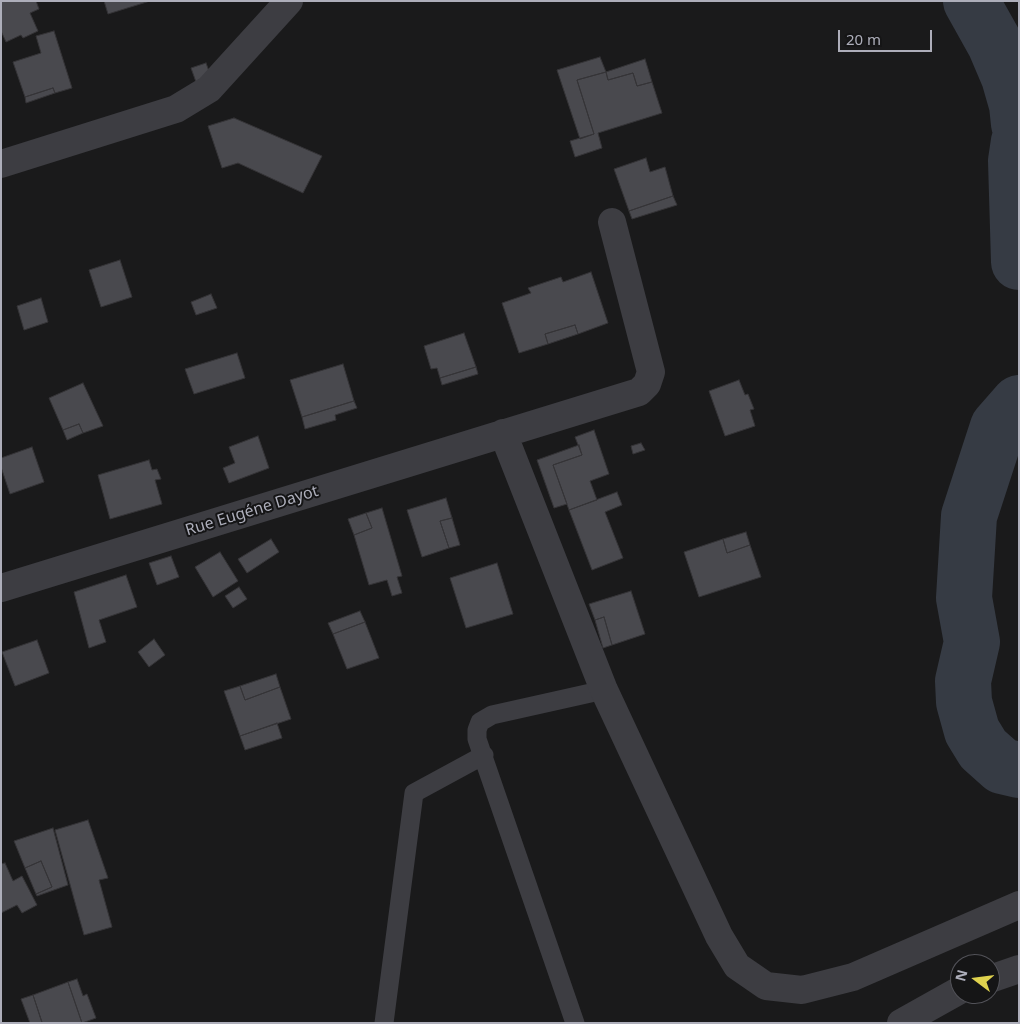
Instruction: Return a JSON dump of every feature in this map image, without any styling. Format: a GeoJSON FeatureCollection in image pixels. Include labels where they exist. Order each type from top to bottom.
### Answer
{"type":"FeatureCollection","features":[{"type":"Feature","properties":{"kind":"street"},"geometry":{"type":"LineString","coordinates":[[1,164],[176,109],[209,89],[288,1]]}},
{"type":"Feature","properties":{"kind":"street","name":"Rue Eugéne Dayot"},"geometry":{"type":"LineString","coordinates":[[1,588],[639,392],[647,384],[651,372],[612,222]]}},
{"type":"Feature","properties":{"kind":"street"},"geometry":{"type":"LineString","coordinates":[[503,434],[604,690],[719,936],[738,966],[766,986],[802,990],[853,977],[1019,905]]}},
{"type":"Feature","properties":{"kind":"street"},"geometry":{"type":"LineString","coordinates":[[1000,976],[1019,969]]}},
{"type":"Feature","properties":{"kind":"street"},"geometry":{"type":"LineString","coordinates":[[901,1023],[950,996]]}},
{"type":"Feature","properties":{"kind":"lane"},"geometry":{"type":"LineString","coordinates":[[574,1023],[477,730],[480,722],[492,715],[604,690]]}},
{"type":"Feature","properties":{"kind":"lane"},"geometry":{"type":"LineString","coordinates":[[384,1023],[411,801],[414,792],[484,755]]}},
{"type":"Feature","properties":{"kind":"building"},"geometry":{"type":"Polygon","coordinates":[[[1,1],[36,1],[39,9],[30,13],[38,31],[23,38],[21,35],[6,42],[1,31],[1,1]]]}},
{"type":"Feature","properties":{"kind":"building"},"geometry":{"type":"Polygon","coordinates":[[[104,1],[150,1],[108,14],[104,1]]]}},
{"type":"Feature","properties":{"kind":"building"},"geometry":{"type":"Polygon","coordinates":[[[54,31],[72,88],[55,93],[53,88],[25,97],[13,62],[41,53],[36,36],[54,31]]]}},
{"type":"Feature","properties":{"kind":"building"},"geometry":{"type":"Polygon","coordinates":[[[600,57],[606,72],[577,80],[594,134],[580,139],[557,70],[600,57]]]}},
{"type":"Feature","properties":{"kind":"building"},"geometry":{"type":"Polygon","coordinates":[[[645,59],[652,82],[637,86],[633,73],[608,80],[606,72],[645,59]]]}},
{"type":"Feature","properties":{"kind":"building"},"geometry":{"type":"Polygon","coordinates":[[[206,63],[211,77],[196,82],[191,68],[206,63]]]}},
{"type":"Feature","properties":{"kind":"building"},"geometry":{"type":"Polygon","coordinates":[[[606,72],[608,80],[633,73],[637,86],[652,82],[662,113],[598,133],[602,148],[575,157],[570,141],[594,134],[577,80],[606,72]]]}},
{"type":"Feature","properties":{"kind":"building"},"geometry":{"type":"Polygon","coordinates":[[[53,88],[55,93],[26,103],[25,97],[53,88]]]}},
{"type":"Feature","properties":{"kind":"building"},"geometry":{"type":"Polygon","coordinates":[[[234,118],[322,156],[303,193],[238,163],[222,168],[208,126],[234,118]]]}},
{"type":"Feature","properties":{"kind":"building"},"geometry":{"type":"Polygon","coordinates":[[[646,158],[650,172],[665,167],[673,196],[629,211],[614,169],[646,158]]]}},
{"type":"Feature","properties":{"kind":"building"},"geometry":{"type":"Polygon","coordinates":[[[673,196],[677,205],[632,219],[629,211],[673,196]]]}},
{"type":"Feature","properties":{"kind":"building"},"geometry":{"type":"Polygon","coordinates":[[[120,260],[132,297],[101,307],[89,270],[120,260]]]}},
{"type":"Feature","properties":{"kind":"building"},"geometry":{"type":"Polygon","coordinates":[[[591,272],[608,323],[578,334],[575,325],[545,334],[548,344],[519,353],[502,303],[531,293],[528,288],[561,277],[563,282],[591,272]]]}},
{"type":"Feature","properties":{"kind":"building"},"geometry":{"type":"Polygon","coordinates":[[[211,294],[217,308],[196,315],[191,302],[211,294]]]}},
{"type":"Feature","properties":{"kind":"building"},"geometry":{"type":"Polygon","coordinates":[[[41,298],[48,322],[24,330],[17,306],[41,298]]]}},
{"type":"Feature","properties":{"kind":"building"},"geometry":{"type":"Polygon","coordinates":[[[575,325],[578,334],[548,344],[545,334],[575,325]]]}},
{"type":"Feature","properties":{"kind":"building"},"geometry":{"type":"Polygon","coordinates":[[[464,333],[476,367],[440,378],[437,368],[431,369],[424,346],[464,333]]]}},
{"type":"Feature","properties":{"kind":"building"},"geometry":{"type":"Polygon","coordinates":[[[237,353],[245,378],[194,394],[185,369],[237,353]]]}},
{"type":"Feature","properties":{"kind":"building"},"geometry":{"type":"Polygon","coordinates":[[[343,364],[354,401],[302,417],[290,380],[343,364]]]}},
{"type":"Feature","properties":{"kind":"building"},"geometry":{"type":"Polygon","coordinates":[[[476,367],[478,374],[442,385],[440,378],[476,367]]]}},
{"type":"Feature","properties":{"kind":"building"},"geometry":{"type":"Polygon","coordinates":[[[739,380],[745,395],[748,394],[754,409],[750,410],[755,426],[725,436],[709,391],[739,380]]]}},
{"type":"Feature","properties":{"kind":"building"},"geometry":{"type":"Polygon","coordinates":[[[83,383],[103,426],[83,433],[79,424],[63,430],[49,398],[83,383]]]}},
{"type":"Feature","properties":{"kind":"building"},"geometry":{"type":"Polygon","coordinates":[[[354,401],[357,408],[335,415],[336,420],[305,429],[302,417],[354,401]]]}},
{"type":"Feature","properties":{"kind":"building"},"geometry":{"type":"Polygon","coordinates":[[[79,424],[83,433],[67,440],[63,430],[79,424]]]}},
{"type":"Feature","properties":{"kind":"building"},"geometry":{"type":"Polygon","coordinates":[[[594,430],[609,474],[590,481],[597,500],[569,510],[553,465],[582,455],[575,437],[594,430]]]}},
{"type":"Feature","properties":{"kind":"building"},"geometry":{"type":"Polygon","coordinates":[[[258,436],[269,468],[229,483],[223,468],[235,463],[229,447],[258,436]]]}},
{"type":"Feature","properties":{"kind":"building"},"geometry":{"type":"Polygon","coordinates":[[[641,443],[645,450],[633,454],[631,446],[641,443]]]}},
{"type":"Feature","properties":{"kind":"building"},"geometry":{"type":"Polygon","coordinates":[[[579,445],[582,455],[553,465],[567,504],[554,508],[537,460],[579,445]]]}},
{"type":"Feature","properties":{"kind":"building"},"geometry":{"type":"Polygon","coordinates":[[[32,447],[44,482],[10,494],[1,467],[1,458],[32,447]]]}},
{"type":"Feature","properties":{"kind":"building"},"geometry":{"type":"Polygon","coordinates":[[[149,460],[152,470],[157,469],[161,479],[155,480],[162,504],[110,519],[98,475],[149,460]]]}},
{"type":"Feature","properties":{"kind":"building"},"geometry":{"type":"Polygon","coordinates":[[[617,492],[622,505],[605,512],[623,558],[592,570],[569,510],[617,492]]]}},
{"type":"Feature","properties":{"kind":"building"},"geometry":{"type":"Polygon","coordinates":[[[446,498],[452,518],[440,521],[449,548],[422,557],[407,510],[446,498]]]}},
{"type":"Feature","properties":{"kind":"building"},"geometry":{"type":"Polygon","coordinates":[[[382,508],[402,576],[397,577],[402,593],[392,596],[387,580],[369,585],[354,535],[372,528],[366,513],[382,508]]]}},
{"type":"Feature","properties":{"kind":"building"},"geometry":{"type":"Polygon","coordinates":[[[366,513],[372,528],[354,535],[348,519],[366,513]]]}},
{"type":"Feature","properties":{"kind":"building"},"geometry":{"type":"Polygon","coordinates":[[[452,518],[460,545],[449,548],[440,521],[452,518]]]}},
{"type":"Feature","properties":{"kind":"building"},"geometry":{"type":"Polygon","coordinates":[[[746,532],[750,545],[727,553],[723,539],[746,532]]]}},
{"type":"Feature","properties":{"kind":"building"},"geometry":{"type":"Polygon","coordinates":[[[271,539],[279,552],[247,573],[238,559],[271,539]]]}},
{"type":"Feature","properties":{"kind":"building"},"geometry":{"type":"Polygon","coordinates":[[[723,539],[727,553],[750,545],[761,577],[699,597],[684,552],[723,539]]]}},
{"type":"Feature","properties":{"kind":"building"},"geometry":{"type":"Polygon","coordinates":[[[220,552],[238,581],[213,597],[195,567],[220,552]]]}},
{"type":"Feature","properties":{"kind":"building"},"geometry":{"type":"Polygon","coordinates":[[[171,556],[179,577],[157,585],[149,563],[171,556]]]}},
{"type":"Feature","properties":{"kind":"building"},"geometry":{"type":"Polygon","coordinates":[[[497,563],[513,614],[466,628],[450,578],[497,563]]]}},
{"type":"Feature","properties":{"kind":"building"},"geometry":{"type":"Polygon","coordinates":[[[126,575],[137,607],[99,620],[106,642],[89,648],[74,592],[126,575]]]}},
{"type":"Feature","properties":{"kind":"building"},"geometry":{"type":"Polygon","coordinates":[[[239,587],[247,599],[233,608],[225,596],[239,587]]]}},
{"type":"Feature","properties":{"kind":"building"},"geometry":{"type":"Polygon","coordinates":[[[631,591],[645,634],[612,645],[604,617],[595,620],[589,604],[631,591]]]}},
{"type":"Feature","properties":{"kind":"building"},"geometry":{"type":"Polygon","coordinates":[[[360,611],[365,622],[333,634],[328,623],[360,611]]]}},
{"type":"Feature","properties":{"kind":"building"},"geometry":{"type":"Polygon","coordinates":[[[604,617],[612,645],[603,648],[595,620],[604,617]]]}},
{"type":"Feature","properties":{"kind":"building"},"geometry":{"type":"Polygon","coordinates":[[[365,622],[379,658],[347,669],[333,634],[365,622]]]}},
{"type":"Feature","properties":{"kind":"building"},"geometry":{"type":"Polygon","coordinates":[[[154,639],[165,655],[149,667],[138,652],[154,639]]]}},
{"type":"Feature","properties":{"kind":"building"},"geometry":{"type":"Polygon","coordinates":[[[37,640],[49,673],[15,686],[2,652],[37,640]]]}},
{"type":"Feature","properties":{"kind":"building"},"geometry":{"type":"Polygon","coordinates":[[[276,674],[280,687],[245,700],[240,686],[276,674]]]}},
{"type":"Feature","properties":{"kind":"building"},"geometry":{"type":"Polygon","coordinates":[[[240,686],[245,700],[280,687],[291,719],[240,736],[224,691],[240,686]]]}},
{"type":"Feature","properties":{"kind":"building"},"geometry":{"type":"Polygon","coordinates":[[[277,723],[282,738],[245,750],[240,736],[277,723]]]}},
{"type":"Feature","properties":{"kind":"building"},"geometry":{"type":"Polygon","coordinates":[[[88,820],[108,878],[99,880],[112,927],[84,935],[55,830],[88,820]]]}},
{"type":"Feature","properties":{"kind":"building"},"geometry":{"type":"Polygon","coordinates":[[[53,828],[68,885],[37,896],[36,894],[52,887],[41,861],[25,868],[14,841],[53,828]]]}},
{"type":"Feature","properties":{"kind":"building"},"geometry":{"type":"Polygon","coordinates":[[[41,861],[52,887],[36,894],[25,868],[41,861]]]}},
{"type":"Feature","properties":{"kind":"building"},"geometry":{"type":"Polygon","coordinates":[[[5,863],[13,881],[22,876],[37,905],[22,913],[17,905],[1,913],[1,864],[5,863]]]}},
{"type":"Feature","properties":{"kind":"building"},"geometry":{"type":"Polygon","coordinates":[[[77,979],[83,996],[87,994],[96,1018],[82,1023],[68,982],[77,979]]]}},
{"type":"Feature","properties":{"kind":"building"},"geometry":{"type":"Polygon","coordinates":[[[68,982],[82,1023],[42,1023],[33,995],[68,982]]]}},
{"type":"Feature","properties":{"kind":"building"},"geometry":{"type":"Polygon","coordinates":[[[33,995],[42,1022],[40,1023],[30,1023],[21,999],[33,995]]]}},
{"type":"Feature","properties":{"kind":"waterway"},"geometry":{"type":"LineString","coordinates":[[971,1],[995,44],[1009,77],[1017,105],[1019,124]]}},
{"type":"Feature","properties":{"kind":"waterway"},"geometry":{"type":"LineString","coordinates":[[1019,141],[1016,161],[1019,262]]}},
{"type":"Feature","properties":{"kind":"waterway"},"geometry":{"type":"LineString","coordinates":[[1019,403],[998,427],[969,516],[964,598],[972,642],[963,681],[964,702],[972,731],[983,749],[1002,766],[1019,770]]}}]}
